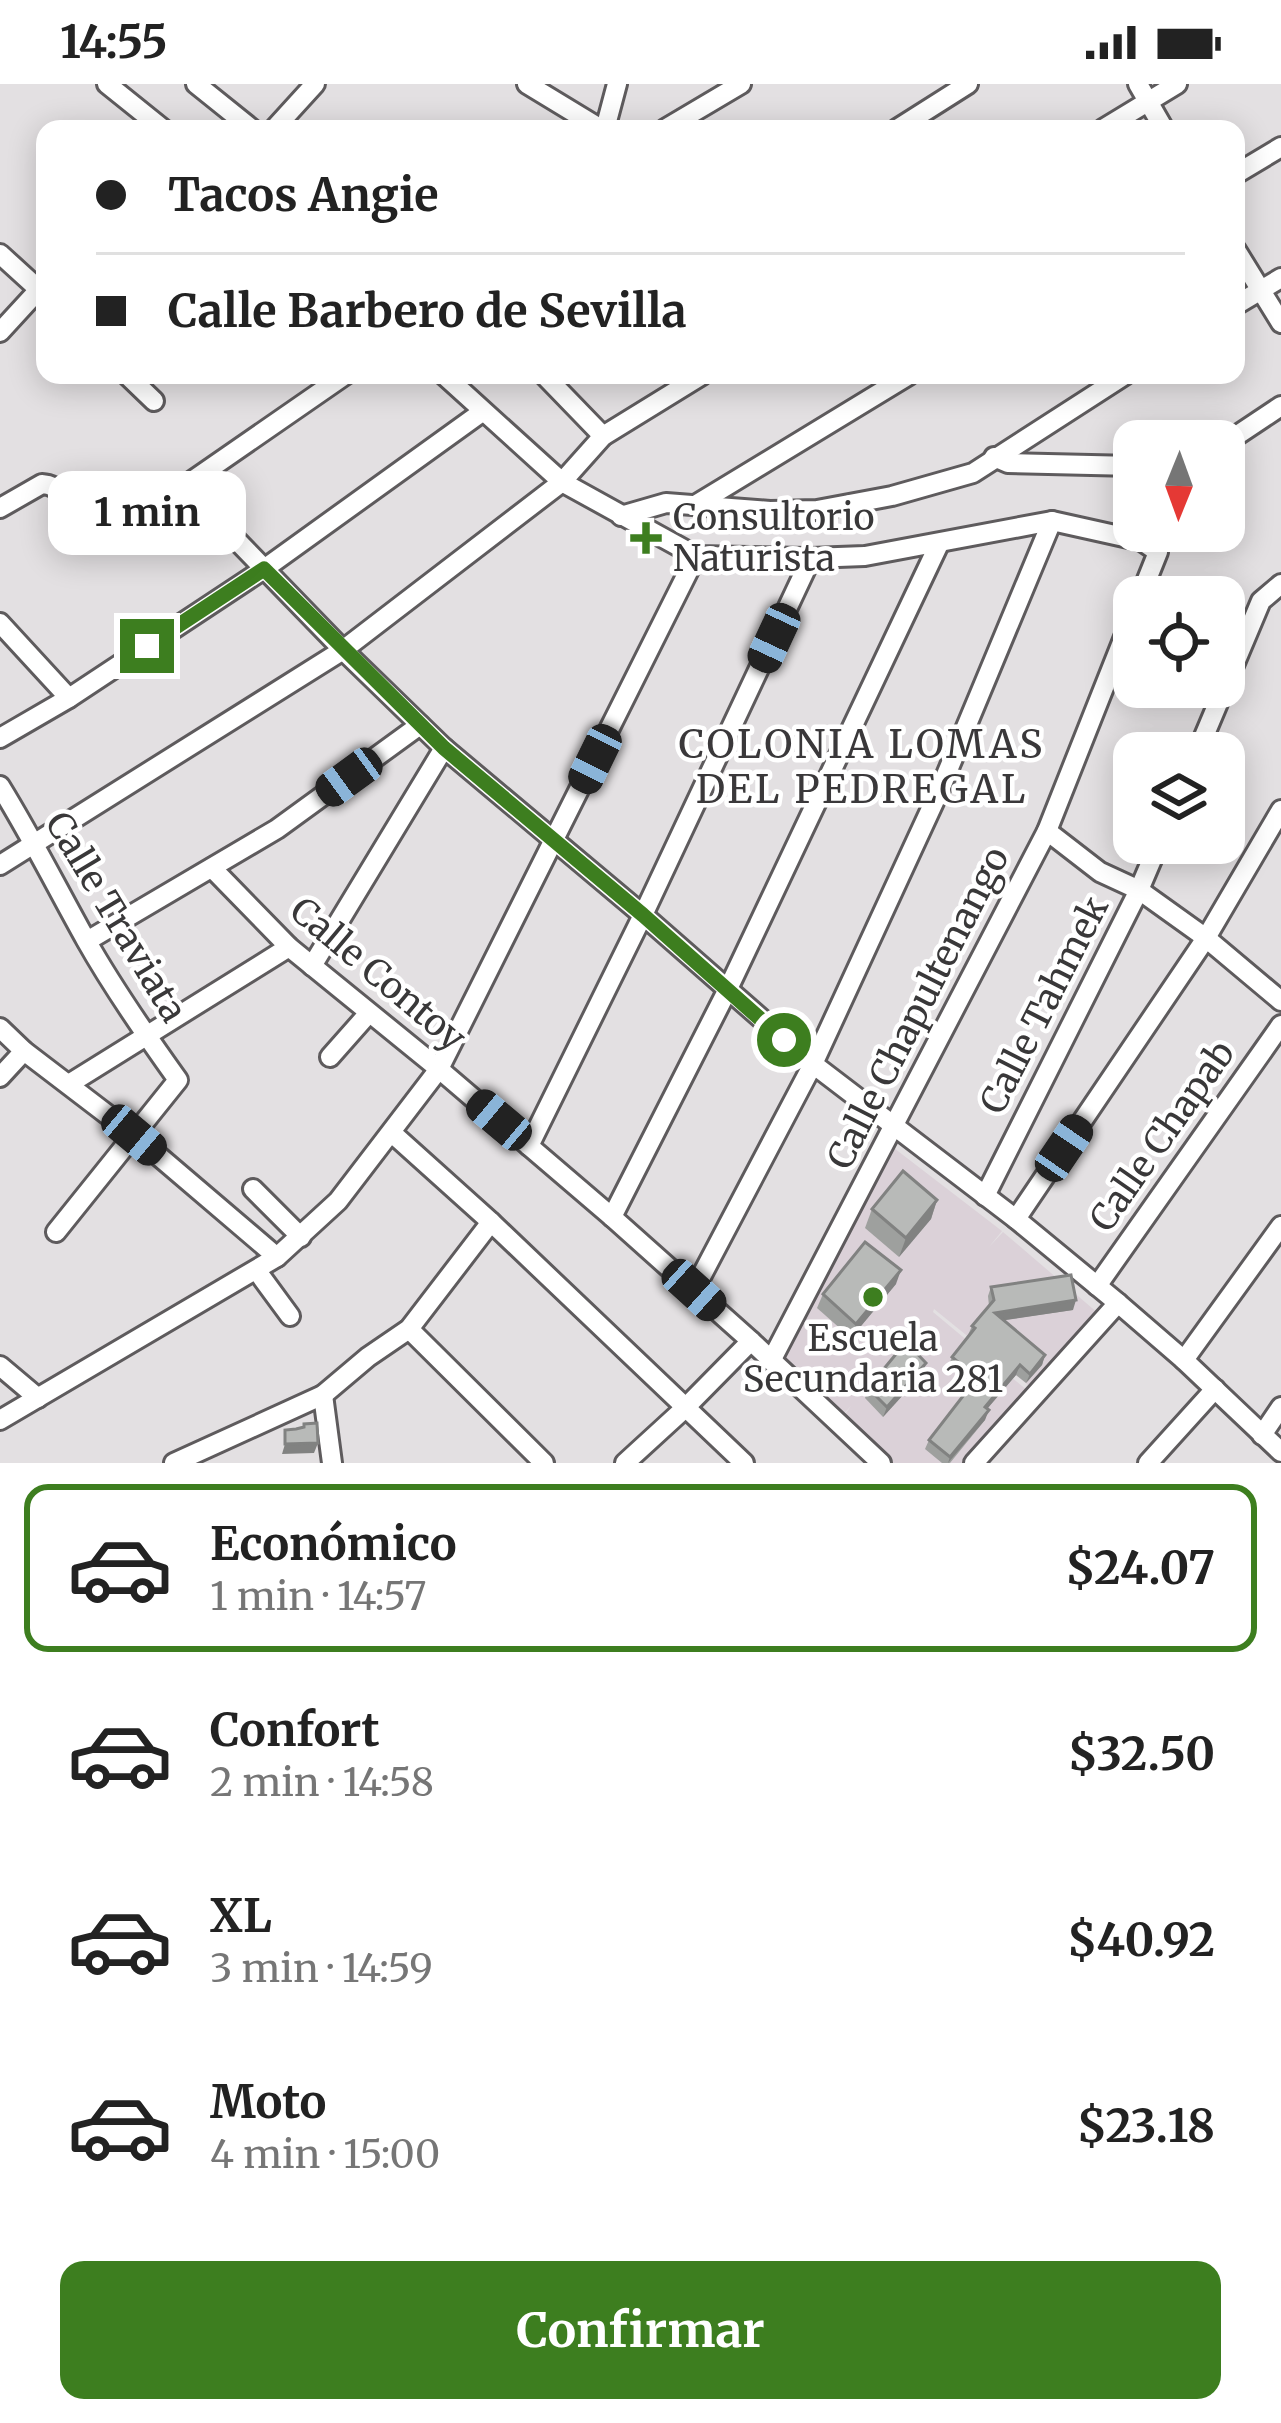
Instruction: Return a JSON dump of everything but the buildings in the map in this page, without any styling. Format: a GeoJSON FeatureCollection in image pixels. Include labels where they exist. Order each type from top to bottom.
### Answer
{"type":"FeatureCollection","features":[{"type":"Feature","properties":{"kind":"street"},"geometry":{"type":"LineString","coordinates":[[107,84],[152,120]]}},
{"type":"Feature","properties":{"kind":"street"},"geometry":{"type":"LineString","coordinates":[[196,84],[241,120]]}},
{"type":"Feature","properties":{"kind":"street"},"geometry":{"type":"LineString","coordinates":[[282,120],[315,84]]}},
{"type":"Feature","properties":{"kind":"street"},"geometry":{"type":"LineString","coordinates":[[527,84],[588,120]]}},
{"type":"Feature","properties":{"kind":"street"},"geometry":{"type":"LineString","coordinates":[[606,120],[617,84]]}},
{"type":"Feature","properties":{"kind":"street"},"geometry":{"type":"LineString","coordinates":[[680,120],[742,84]]}},
{"type":"Feature","properties":{"kind":"street"},"geometry":{"type":"LineString","coordinates":[[911,120],[968,84]]}},
{"type":"Feature","properties":{"kind":"street"},"geometry":{"type":"LineString","coordinates":[[1113,120],[1143,93],[1177,84]]}},
{"type":"Feature","properties":{"kind":"street"},"geometry":{"type":"LineString","coordinates":[[1143,93],[1159,120]]}},
{"type":"Feature","properties":{"kind":"street"},"geometry":{"type":"LineString","coordinates":[[1245,168],[1281,147]]}},
{"type":"Feature","properties":{"kind":"street"},"geometry":{"type":"LineString","coordinates":[[0,254],[36,283]]}},
{"type":"Feature","properties":{"kind":"street"},"geometry":{"type":"LineString","coordinates":[[1245,265],[1281,323]]}},
{"type":"Feature","properties":{"kind":"street"},"geometry":{"type":"LineString","coordinates":[[1245,299],[1281,278]]}},
{"type":"Feature","properties":{"kind":"street"},"geometry":{"type":"LineString","coordinates":[[0,332],[36,296]]}},
{"type":"Feature","properties":{"kind":"street"},"geometry":{"type":"LineString","coordinates":[[137,384],[154,400]]}},
{"type":"Feature","properties":{"kind":"street"},"geometry":{"type":"LineString","coordinates":[[0,508],[48,483],[60,489],[92,534],[111,537],[332,384]]}},
{"type":"Feature","properties":{"kind":"street"},"geometry":{"type":"LineString","coordinates":[[453,384],[562,482],[696,556],[865,556],[1052,521],[1142,541],[1158,552],[1148,576]]}},
{"type":"Feature","properties":{"kind":"street"},"geometry":{"type":"LineString","coordinates":[[553,384],[603,436]]}},
{"type":"Feature","properties":{"kind":"street"},"geometry":{"type":"LineString","coordinates":[[0,865],[343,650],[562,482],[603,436],[687,384]]}},
{"type":"Feature","properties":{"kind":"street"},"geometry":{"type":"LineString","coordinates":[[697,504],[894,384]]}},
{"type":"Feature","properties":{"kind":"street"},"geometry":{"type":"LineString","coordinates":[[621,516],[666,502],[817,510],[892,496],[973,473],[1111,384]]}},
{"type":"Feature","properties":{"kind":"street"},"geometry":{"type":"LineString","coordinates":[[1245,430],[1281,406]]}},
{"type":"Feature","properties":{"kind":"street"},"geometry":{"type":"LineString","coordinates":[[0,737],[69,698],[264,569],[482,412]]}},
{"type":"Feature","properties":{"kind":"street"},"geometry":{"type":"LineString","coordinates":[[994,457],[1008,463],[1113,466]]}},
{"type":"Feature","properties":{"kind":"street"},"geometry":{"type":"LineString","coordinates":[[184,488],[444,748],[813,1064],[1118,1303],[1281,1452]]}},
{"type":"Feature","properties":{"kind":"street"},"geometry":{"type":"LineString","coordinates":[[694,1290],[813,1064],[941,787],[1052,521]]}},
{"type":"Feature","properties":{"kind":"street"},"geometry":{"type":"LineString","coordinates":[[612,1217],[727,991],[939,544]]}},
{"type":"Feature","properties":{"kind":"street"},"geometry":{"type":"LineString","coordinates":[[0,1420],[257,1271],[338,1201],[439,1070],[696,556]]}},
{"type":"Feature","properties":{"kind":"street"},"geometry":{"type":"LineString","coordinates":[[529,1146],[811,558]]}},
{"type":"Feature","properties":{"kind":"street"},"geometry":{"type":"LineString","coordinates":[[1206,732],[1261,601],[1281,584]]}},
{"type":"Feature","properties":{"kind":"street"},"geometry":{"type":"LineString","coordinates":[[0,623],[69,698]]}},
{"type":"Feature","properties":{"kind":"street","name":"Calle Chapultenango"},"geometry":{"type":"LineString","coordinates":[[772,1360],[1046,831],[1113,664]]}},
{"type":"Feature","properties":{"kind":"street"},"geometry":{"type":"LineString","coordinates":[[87,941],[277,829],[420,725]]}},
{"type":"Feature","properties":{"kind":"street"},"geometry":{"type":"LineString","coordinates":[[311,966],[444,748]]}},
{"type":"Feature","properties":{"kind":"street","name":"Calle Traviata"},"geometry":{"type":"LineString","coordinates":[[0,785],[87,941],[178,1080],[134,1135]]}},
{"type":"Feature","properties":{"kind":"street"},"geometry":{"type":"LineString","coordinates":[[1016,1219],[1206,938],[1281,810]]}},
{"type":"Feature","properties":{"kind":"street"},"geometry":{"type":"LineString","coordinates":[[1046,831],[1100,872],[1139,890],[1206,938],[1281,1000]]}},
{"type":"Feature","properties":{"kind":"street","name":"Calle Tahmek"},"geometry":{"type":"LineString","coordinates":[[985,1196],[1150,864]]}},
{"type":"Feature","properties":{"kind":"street","name":"Calle Contoy"},"geometry":{"type":"LineString","coordinates":[[212,868],[289,947],[612,1217],[881,1463]]}},
{"type":"Feature","properties":{"kind":"street"},"geometry":{"type":"LineString","coordinates":[[69,1084],[289,947]]}},
{"type":"Feature","properties":{"kind":"street"},"geometry":{"type":"LineString","coordinates":[[330,1057],[368,1014]]}},
{"type":"Feature","properties":{"kind":"street","name":"Calle Chapab"},"geometry":{"type":"LineString","coordinates":[[1097,1286],[1281,1024]]}},
{"type":"Feature","properties":{"kind":"street"},"geometry":{"type":"LineString","coordinates":[[0,1028],[277,1257]]}},
{"type":"Feature","properties":{"kind":"street"},"geometry":{"type":"LineString","coordinates":[[0,1077],[24,1051]]}},
{"type":"Feature","properties":{"kind":"street"},"geometry":{"type":"LineString","coordinates":[[392,1133],[744,1463]]}},
{"type":"Feature","properties":{"kind":"street"},"geometry":{"type":"LineString","coordinates":[[56,1232],[134,1135]]}},
{"type":"Feature","properties":{"kind":"street"},"geometry":{"type":"LineString","coordinates":[[253,1189],[301,1237]]}},
{"type":"Feature","properties":{"kind":"street"},"geometry":{"type":"LineString","coordinates":[[174,1463],[323,1395],[409,1329],[491,1222]]}},
{"type":"Feature","properties":{"kind":"street"},"geometry":{"type":"LineString","coordinates":[[1184,1360],[1281,1226]]}},
{"type":"Feature","properties":{"kind":"street"},"geometry":{"type":"LineString","coordinates":[[257,1271],[290,1316]]}},
{"type":"Feature","properties":{"kind":"street"},"geometry":{"type":"LineString","coordinates":[[974,1463],[1118,1303]]}},
{"type":"Feature","properties":{"kind":"street"},"geometry":{"type":"LineString","coordinates":[[409,1329],[544,1463]]}},
{"type":"Feature","properties":{"kind":"street"},"geometry":{"type":"LineString","coordinates":[[625,1463],[751,1341]]}},
{"type":"Feature","properties":{"kind":"street"},"geometry":{"type":"LineString","coordinates":[[0,1366],[38,1398]]}},
{"type":"Feature","properties":{"kind":"street"},"geometry":{"type":"LineString","coordinates":[[1148,1463],[1215,1389]]}},
{"type":"Feature","properties":{"kind":"street"},"geometry":{"type":"LineString","coordinates":[[323,1395],[332,1463]]}},
{"type":"Feature","properties":{"kind":"street"},"geometry":{"type":"LineString","coordinates":[[1262,1435],[1281,1408]]}},
{"type":"Feature","properties":{"kind":"shaded area"},"geometry":{"type":"Polygon","coordinates":[[[890,1145],[1002,1231],[989,1247],[1003,1232],[1099,1314],[1033,1389],[934,1309],[1028,1391],[965,1463],[882,1463],[837,1425],[851,1406],[835,1423],[763,1363],[890,1145]]]}},
{"type":"Feature","properties":{"kind":"place","name":"Consultorio Naturista"},"geometry":{"type":"Point","coordinates":[646,538]}},
{"type":"Feature","properties":{"kind":"place","name":"Escuela Secundaria 281"},"geometry":{"type":"Point","coordinates":[873,1297]}},
{"type":"Feature","properties":{"kind":"district","name":"COLONIA LOMAS DEL PEDREGAL"},"geometry":{"type":"Point","coordinates":[862,766]}},
{"type":"Feature","properties":{"kind":"route"},"geometry":{"type":"LineString","coordinates":[[147,646],[264,569],[444,748],[784,1040]]}}]}
